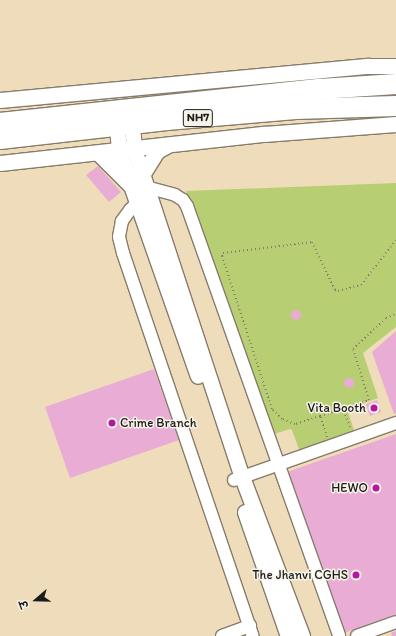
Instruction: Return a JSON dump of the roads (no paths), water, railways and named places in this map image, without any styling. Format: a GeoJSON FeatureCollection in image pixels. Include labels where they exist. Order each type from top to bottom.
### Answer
{"type":"FeatureCollection","features":[{"type":"Feature","properties":{"kind":"highway","name":"NH7"},"geometry":{"type":"LineString","coordinates":[[0,139],[124,118],[320,89],[396,84]]}},
{"type":"Feature","properties":{"kind":"highway","name":"NH7"},"geometry":{"type":"LineString","coordinates":[[0,123],[296,109],[396,106]]}},
{"type":"Feature","properties":{"kind":"street"},"geometry":{"type":"LineString","coordinates":[[0,100],[368,66],[396,66]]}},
{"type":"Feature","properties":{"kind":"street"},"geometry":{"type":"LineString","coordinates":[[124,118],[126,150],[238,478],[288,636]]}},
{"type":"Feature","properties":{"kind":"street"},"geometry":{"type":"LineString","coordinates":[[0,162],[98,153],[171,144],[396,124]]}},
{"type":"Feature","properties":{"kind":"street"},"geometry":{"type":"LineString","coordinates":[[171,144],[157,152],[130,210],[122,222],[119,237],[123,253],[252,631],[222,636]]}},
{"type":"Feature","properties":{"kind":"street"},"geometry":{"type":"LineString","coordinates":[[98,153],[140,188],[175,195],[183,200],[187,206],[339,636]]}},
{"type":"Feature","properties":{"kind":"street"},"geometry":{"type":"LineString","coordinates":[[238,478],[396,423]]}},
{"type":"Feature","properties":{"kind":"street"},"geometry":{"type":"LineString","coordinates":[[238,478],[302,636]]}},
{"type":"Feature","properties":{"kind":"street"},"geometry":{"type":"LineString","coordinates":[[357,636],[396,622]]}},
{"type":"Feature","properties":{"kind":"place","name":"Vita Booth"},"geometry":{"type":"Point","coordinates":[374,408]}},
{"type":"Feature","properties":{"kind":"place","name":"Crime Branch"},"geometry":{"type":"Point","coordinates":[112,423]}},
{"type":"Feature","properties":{"kind":"place","name":"HEWO"},"geometry":{"type":"Point","coordinates":[376,488]}},
{"type":"Feature","properties":{"kind":"place","name":"The Jhanvi CGHS"},"geometry":{"type":"Point","coordinates":[356,575]}}]}
